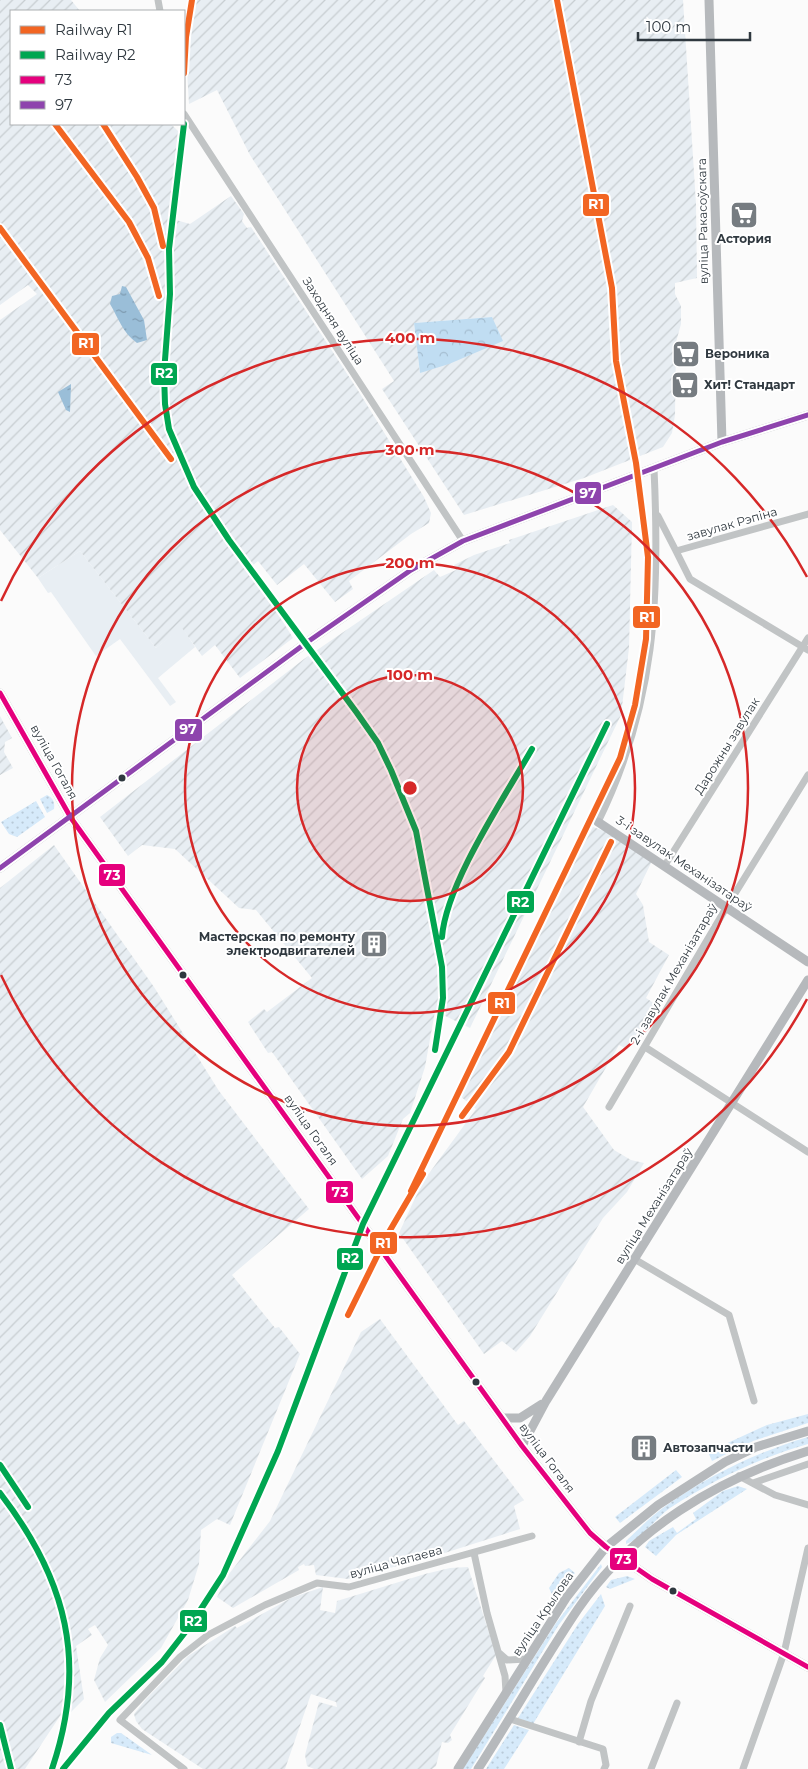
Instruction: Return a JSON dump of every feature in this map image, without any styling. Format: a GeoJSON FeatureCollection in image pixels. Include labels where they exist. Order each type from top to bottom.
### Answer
{"type":"FeatureCollection","features":[{"type":"Feature","properties":{"kind":"main road","name":"вуліца Ракасоўскага"},"geometry":{"type":"LineString","coordinates":[[709,0],[722,442]]}},
{"type":"Feature","properties":{"kind":"main road"},"geometry":{"type":"LineString","coordinates":[[0,868],[71,818],[306,643],[411,570],[463,541],[722,442],[808,415]]}},
{"type":"Feature","properties":{"kind":"main road","name":"вуліца Гогаля"},"geometry":{"type":"LineString","coordinates":[[0,693],[71,818],[522,1446],[590,1534],[652,1579],[808,1667]]}},
{"type":"Feature","properties":{"kind":"main road","name":"3-і завулак Механізатараў"},"geometry":{"type":"LineString","coordinates":[[598,822],[808,962]]}},
{"type":"Feature","properties":{"kind":"main road","name":"вуліца Механізатараў"},"geometry":{"type":"LineString","coordinates":[[522,1446],[546,1401],[636,1260],[808,980]]}},
{"type":"Feature","properties":{"kind":"main road"},"geometry":{"type":"LineString","coordinates":[[502,1418],[520,1418],[546,1401]]}},
{"type":"Feature","properties":{"kind":"main road","name":"вуліца Крылова"},"geometry":{"type":"LineString","coordinates":[[458,1769],[566,1598],[606,1547],[658,1505],[725,1462],[756,1447],[808,1431]]}},
{"type":"Feature","properties":{"kind":"main road"},"geometry":{"type":"LineString","coordinates":[[478,1769],[579,1608],[621,1558],[667,1519],[739,1476],[808,1451]]}},
{"type":"Feature","properties":{"kind":"street","name":"Заходняя вуліца"},"geometry":{"type":"LineString","coordinates":[[185,116],[463,541]]}},
{"type":"Feature","properties":{"kind":"street","name":"3-і завулак Механізатараў"},"geometry":{"type":"LineString","coordinates":[[598,822],[625,759],[640,710],[657,596],[654,469]]}},
{"type":"Feature","properties":{"kind":"street","name":"завулак Рэпіна"},"geometry":{"type":"LineString","coordinates":[[656,513],[676,552],[808,514]]}},
{"type":"Feature","properties":{"kind":"street"},"geometry":{"type":"LineString","coordinates":[[676,552],[690,579],[805,648]]}},
{"type":"Feature","properties":{"kind":"street","name":"Дарожны завулак"},"geometry":{"type":"LineString","coordinates":[[665,865],[805,648],[808,638]]}},
{"type":"Feature","properties":{"kind":"street","name":"2-і завулак Механізатараў"},"geometry":{"type":"LineString","coordinates":[[609,1107],[726,908],[808,775]]}},
{"type":"Feature","properties":{"kind":"street"},"geometry":{"type":"LineString","coordinates":[[645,1046],[808,1152]]}},
{"type":"Feature","properties":{"kind":"street"},"geometry":{"type":"LineString","coordinates":[[636,1260],[729,1315],[754,1401]]}},
{"type":"Feature","properties":{"kind":"street"},"geometry":{"type":"LineString","coordinates":[[753,1484],[808,1464]]}},
{"type":"Feature","properties":{"kind":"street"},"geometry":{"type":"LineString","coordinates":[[739,1476],[775,1496],[808,1505]]}},
{"type":"Feature","properties":{"kind":"street","name":"вуліца Чапаева"},"geometry":{"type":"LineString","coordinates":[[184,1769],[120,1720],[180,1656],[208,1635],[265,1605],[317,1583],[349,1587],[532,1536]]}},
{"type":"Feature","properties":{"kind":"street"},"geometry":{"type":"LineString","coordinates":[[743,1769],[784,1654],[808,1548]]}},
{"type":"Feature","properties":{"kind":"street"},"geometry":{"type":"LineString","coordinates":[[474,1553],[487,1613],[499,1653],[506,1692]]}},
{"type":"Feature","properties":{"kind":"street"},"geometry":{"type":"LineString","coordinates":[[579,1742],[591,1701],[630,1606]]}},
{"type":"Feature","properties":{"kind":"street"},"geometry":{"type":"LineString","coordinates":[[499,1653],[507,1660],[527,1659]]}},
{"type":"Feature","properties":{"kind":"street"},"geometry":{"type":"LineString","coordinates":[[652,1769],[677,1702]]}},
{"type":"Feature","properties":{"kind":"street"},"geometry":{"type":"LineString","coordinates":[[510,1719],[603,1749],[606,1765],[604,1769]]}},
{"type":"Feature","properties":{"kind":"shaded area"},"geometry":{"type":"Polygon","coordinates":[[[0,0],[71,0],[79,10],[10,10],[10,125],[172,125],[178,131],[169,218],[190,224],[231,196],[244,214],[242,221],[247,228],[251,227],[359,392],[424,497],[431,513],[429,523],[411,534],[349,581],[353,589],[335,602],[304,564],[277,585],[258,561],[252,566],[233,540],[228,543],[265,593],[293,638],[240,678],[215,645],[202,656],[182,628],[156,648],[80,551],[38,578],[0,530],[0,320],[37,294],[28,285],[0,305],[0,0]]]}},
{"type":"Feature","properties":{"kind":"shaded area"},"geometry":{"type":"Polygon","coordinates":[[[195,0],[683,0],[696,204],[697,278],[675,283],[675,294],[681,306],[681,324],[676,342],[675,415],[672,433],[663,447],[584,478],[464,515],[382,389],[394,381],[250,155],[217,90],[189,104],[186,54],[195,0]],[[492,317],[414,323],[420,373],[492,317]]]}},
{"type":"Feature","properties":{"kind":"shaded area"},"geometry":{"type":"Polygon","coordinates":[[[613,505],[632,522],[629,648],[621,715],[470,1028],[435,1011],[425,1067],[410,1113],[403,1119],[388,1156],[362,1179],[272,1052],[268,1053],[248,1022],[264,1009],[267,1012],[312,978],[256,910],[239,908],[175,849],[142,845],[128,856],[100,817],[304,659],[434,570],[440,577],[456,570],[454,565],[474,555],[510,543],[509,540],[613,505]]]}},
{"type":"Feature","properties":{"kind":"shaded area"},"geometry":{"type":"Polygon","coordinates":[[[80,551],[156,648],[182,627],[195,647],[158,678],[176,702],[170,706],[120,639],[96,656],[51,592],[48,593],[38,578],[80,551]]]}},
{"type":"Feature","properties":{"kind":"shaded area"},"geometry":{"type":"Polygon","coordinates":[[[0,716],[12,738],[5,742],[4,752],[13,768],[0,775],[0,716]]]}},
{"type":"Feature","properties":{"kind":"shaded area"},"geometry":{"type":"Polygon","coordinates":[[[47,795],[53,800],[54,809],[47,813],[40,799],[47,795]]]}},
{"type":"Feature","properties":{"kind":"shaded area"},"geometry":{"type":"Polygon","coordinates":[[[36,801],[45,817],[17,837],[9,834],[1,822],[36,801]]]}},
{"type":"Feature","properties":{"kind":"shaded area"},"geometry":{"type":"Polygon","coordinates":[[[593,827],[607,832],[652,861],[636,894],[643,905],[649,942],[669,955],[646,998],[655,1004],[627,1049],[619,1045],[583,1107],[614,1150],[631,1160],[644,1163],[627,1192],[603,1218],[530,1336],[516,1352],[502,1341],[484,1354],[399,1233],[422,1183],[476,1109],[460,1096],[557,895],[593,827]]]}},
{"type":"Feature","properties":{"kind":"shaded area"},"geometry":{"type":"Polygon","coordinates":[[[54,845],[154,987],[219,1091],[309,1209],[232,1275],[275,1328],[279,1327],[300,1354],[230,1525],[217,1519],[201,1530],[199,1564],[188,1600],[161,1648],[105,1702],[94,1680],[100,1658],[108,1645],[95,1625],[88,1629],[92,1635],[76,1646],[84,1699],[69,1714],[60,1716],[25,1769],[0,1769],[0,888],[54,845]]]}},
{"type":"Feature","properties":{"kind":"shaded area"},"geometry":{"type":"Polygon","coordinates":[[[380,1319],[458,1425],[464,1421],[524,1500],[514,1506],[520,1529],[435,1556],[348,1579],[316,1575],[314,1565],[305,1566],[304,1564],[298,1567],[299,1570],[233,1608],[217,1597],[229,1574],[270,1521],[361,1332],[380,1319]]]}},
{"type":"Feature","properties":{"kind":"shaded area"},"geometry":{"type":"Polygon","coordinates":[[[808,1414],[808,1423],[753,1441],[712,1461],[708,1452],[767,1425],[808,1414]]]}},
{"type":"Feature","properties":{"kind":"shaded area"},"geometry":{"type":"Polygon","coordinates":[[[808,1437],[808,1444],[754,1463],[686,1498],[665,1512],[637,1538],[626,1544],[626,1541],[656,1513],[717,1474],[752,1457],[808,1437]]]}},
{"type":"Feature","properties":{"kind":"shaded area"},"geometry":{"type":"Polygon","coordinates":[[[676,1470],[682,1477],[620,1523],[615,1517],[676,1470]]]}},
{"type":"Feature","properties":{"kind":"shaded area"},"geometry":{"type":"Polygon","coordinates":[[[738,1486],[747,1489],[676,1535],[656,1556],[645,1547],[649,1541],[673,1527],[677,1533],[696,1519],[693,1513],[723,1491],[738,1486]]]}},
{"type":"Feature","properties":{"kind":"shaded area"},"geometry":{"type":"Polygon","coordinates":[[[601,1564],[602,1567],[558,1626],[471,1769],[463,1769],[556,1623],[601,1564]]]}},
{"type":"Feature","properties":{"kind":"shaded area"},"geometry":{"type":"Polygon","coordinates":[[[468,1567],[496,1655],[483,1676],[485,1678],[450,1735],[452,1740],[448,1743],[442,1742],[436,1766],[432,1769],[314,1769],[307,1766],[305,1755],[319,1702],[337,1707],[336,1702],[311,1694],[285,1769],[203,1769],[142,1729],[136,1721],[134,1714],[146,1699],[188,1656],[235,1626],[237,1628],[291,1598],[323,1587],[320,1610],[335,1613],[337,1601],[425,1574],[450,1568],[468,1567]]]}},
{"type":"Feature","properties":{"kind":"shaded area"},"geometry":{"type":"Polygon","coordinates":[[[569,1568],[575,1573],[554,1599],[549,1588],[559,1573],[569,1568]]]}},
{"type":"Feature","properties":{"kind":"shaded area"},"geometry":{"type":"Polygon","coordinates":[[[627,1576],[635,1579],[610,1589],[606,1587],[611,1580],[627,1576]]]}},
{"type":"Feature","properties":{"kind":"shaded area"},"geometry":{"type":"Polygon","coordinates":[[[601,1594],[605,1606],[533,1724],[518,1718],[578,1624],[601,1594]]]}},
{"type":"Feature","properties":{"kind":"shaded area"},"geometry":{"type":"Polygon","coordinates":[[[514,1725],[529,1730],[504,1769],[486,1769],[514,1725]]]}},
{"type":"Feature","properties":{"kind":"shaded area"},"geometry":{"type":"Polygon","coordinates":[[[121,1733],[152,1755],[111,1743],[111,1737],[121,1733]]]}},
{"type":"Feature","properties":{"kind":"green space"},"geometry":{"type":"Polygon","coordinates":[[[492,317],[503,341],[449,364],[420,373],[414,323],[492,317]]]}},
{"type":"Feature","properties":{"kind":"water"},"geometry":{"type":"Polygon","coordinates":[[[122,286],[126,287],[144,320],[147,340],[137,343],[132,339],[124,330],[110,304],[112,296],[120,294],[122,286]]]}},
{"type":"Feature","properties":{"kind":"water"},"geometry":{"type":"Polygon","coordinates":[[[71,384],[70,412],[66,410],[58,392],[71,384]]]}},
{"type":"Feature","properties":{"kind":"rail line","name":"R1"},"geometry":{"type":"LineString","coordinates":[[185,55],[192,0]]}},
{"type":"Feature","properties":{"kind":"rail line","name":"R1"},"geometry":{"type":"LineString","coordinates":[[411,1191],[620,758],[635,705],[646,639],[648,557],[636,463],[616,361],[612,288],[557,0]]}},
{"type":"Feature","properties":{"kind":"rail line","name":"R1"},"geometry":{"type":"LineString","coordinates":[[56,125],[129,222],[148,258],[159,296]]}},
{"type":"Feature","properties":{"kind":"rail line","name":"R1"},"geometry":{"type":"LineString","coordinates":[[104,125],[137,177],[154,208],[163,246]]}},
{"type":"Feature","properties":{"kind":"rail line","name":"R2"},"geometry":{"type":"LineString","coordinates":[[184,125],[169,249],[170,294],[164,373],[165,404],[169,429],[194,487],[229,540],[378,743],[391,770],[416,831],[442,967],[443,998],[435,1050]]}},
{"type":"Feature","properties":{"kind":"rail line","name":"R1"},"geometry":{"type":"LineString","coordinates":[[0,228],[171,459]]}},
{"type":"Feature","properties":{"kind":"rail line","name":"R2"},"geometry":{"type":"LineString","coordinates":[[63,1769],[109,1713],[162,1662],[190,1626],[223,1575],[278,1451],[363,1224],[607,724]]}},
{"type":"Feature","properties":{"kind":"rail line","name":"R2"},"geometry":{"type":"LineString","coordinates":[[442,937],[446,916],[465,867],[492,816],[532,749]]}},
{"type":"Feature","properties":{"kind":"rail line","name":"R1"},"geometry":{"type":"LineString","coordinates":[[462,1116],[509,1052],[611,842]]}},
{"type":"Feature","properties":{"kind":"rail line","name":"R1"},"geometry":{"type":"LineString","coordinates":[[348,1315],[389,1232],[423,1174]]}},
{"type":"Feature","properties":{"kind":"rail line","name":"R2"},"geometry":{"type":"LineString","coordinates":[[0,1465],[28,1507]]}},
{"type":"Feature","properties":{"kind":"rail line","name":"R2"},"geometry":{"type":"LineString","coordinates":[[0,1493],[23,1525],[41,1558],[55,1591],[65,1624],[69,1658],[68,1693],[63,1730],[52,1769]]}},
{"type":"Feature","properties":{"kind":"rail line","name":"R2"},"geometry":{"type":"LineString","coordinates":[[0,1725],[11,1769]]}},
{"type":"Feature","properties":{"kind":"transit line","name":"97"},"geometry":{"type":"LineString","coordinates":[[0,868],[306,643],[411,570],[463,541],[722,442],[808,415]]}},
{"type":"Feature","properties":{"kind":"transit line","name":"73"},"geometry":{"type":"LineString","coordinates":[[0,693],[71,818],[522,1446],[590,1533],[606,1547],[652,1579],[808,1667]]}},
{"type":"Feature","properties":{"kind":"place","name":"Астория"},"geometry":{"type":"Point","coordinates":[744,215]}},
{"type":"Feature","properties":{"kind":"place","name":"Вероника"},"geometry":{"type":"Point","coordinates":[686,354]}},
{"type":"Feature","properties":{"kind":"place","name":"Хит! Стандарт"},"geometry":{"type":"Point","coordinates":[685,385]}},
{"type":"Feature","properties":{"kind":"place","name":"Мастерская по ремонту электродвигателей"},"geometry":{"type":"Point","coordinates":[374,944]}},
{"type":"Feature","properties":{"kind":"place","name":"Автозапчасти"},"geometry":{"type":"Point","coordinates":[644,1448]}}]}
